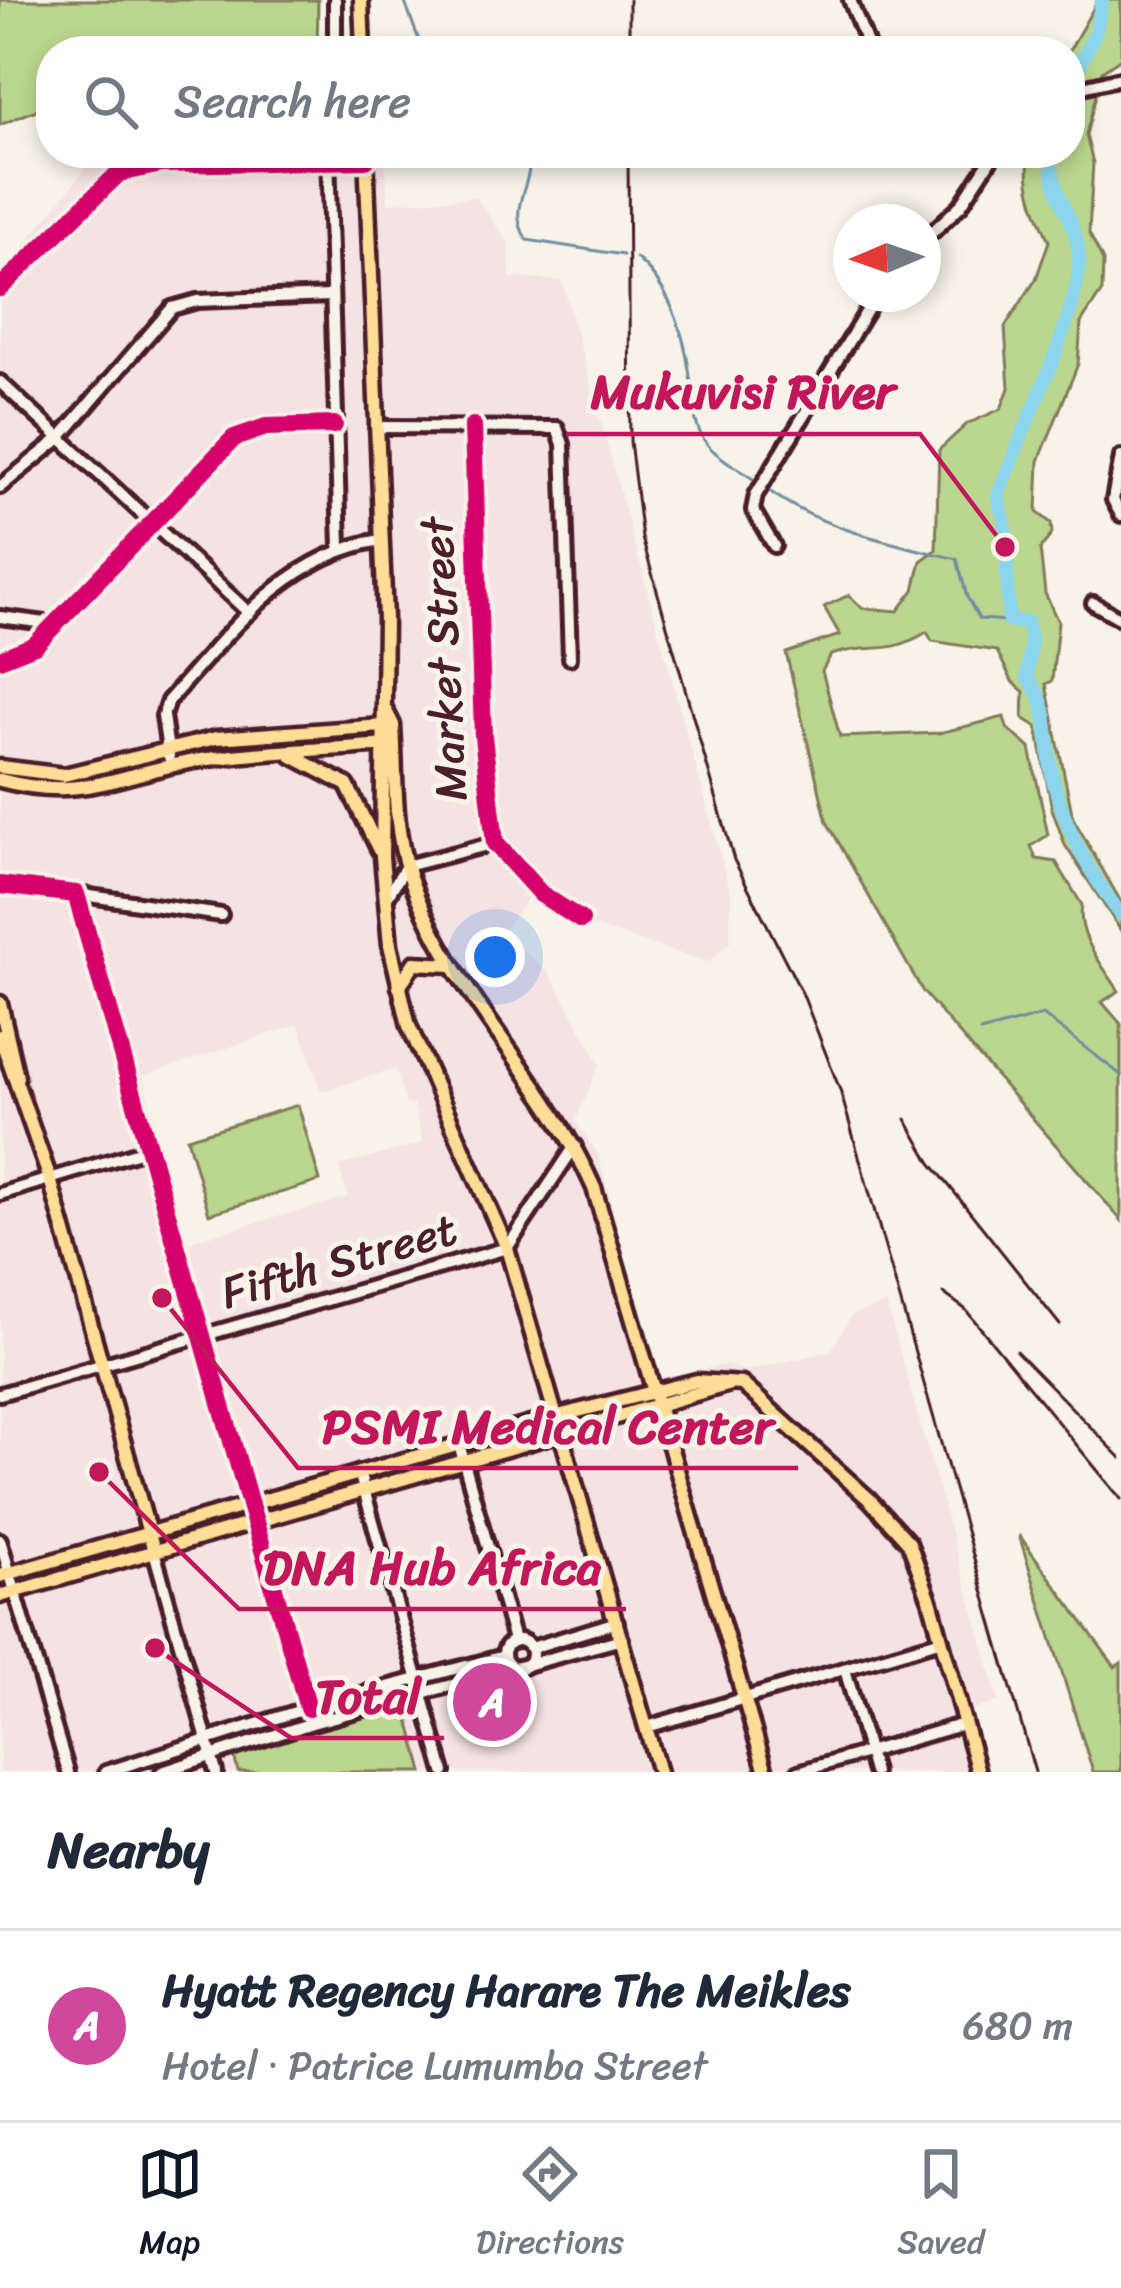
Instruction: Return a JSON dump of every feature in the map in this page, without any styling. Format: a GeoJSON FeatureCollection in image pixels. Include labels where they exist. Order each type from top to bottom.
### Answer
{"type":"FeatureCollection","features":[{"type":"Feature","properties":{"kind":"main road"},"geometry":{"type":"LineString","coordinates":[[361,0],[362,36]]}},
{"type":"Feature","properties":{"kind":"main road"},"geometry":{"type":"LineString","coordinates":[[366,168],[387,745],[382,857],[399,988],[430,1080],[507,1249],[659,1772]]}},
{"type":"Feature","properties":{"kind":"main road"},"geometry":{"type":"LineString","coordinates":[[0,767],[64,776],[216,738],[386,725]]}},
{"type":"Feature","properties":{"kind":"main road"},"geometry":{"type":"LineString","coordinates":[[0,784],[84,790],[172,766],[387,745]]}},
{"type":"Feature","properties":{"kind":"main road"},"geometry":{"type":"LineString","coordinates":[[387,745],[406,866],[451,965],[575,1146],[594,1188],[766,1772]]}},
{"type":"Feature","properties":{"kind":"main road"},"geometry":{"type":"LineString","coordinates":[[283,753],[347,785],[382,857]]}},
{"type":"Feature","properties":{"kind":"main road"},"geometry":{"type":"LineString","coordinates":[[399,988],[414,963],[451,965]]}},
{"type":"Feature","properties":{"kind":"main road"},"geometry":{"type":"LineString","coordinates":[[0,1003],[17,1078]]}},
{"type":"Feature","properties":{"kind":"main road"},"geometry":{"type":"LineString","coordinates":[[0,1036],[50,1179],[154,1551]]}},
{"type":"Feature","properties":{"kind":"main road"},"geometry":{"type":"LineString","coordinates":[[5,1575],[558,1416],[712,1379],[746,1384],[898,1530],[916,1558],[978,1772]]}},
{"type":"Feature","properties":{"kind":"main road"},"geometry":{"type":"LineString","coordinates":[[7,1594],[731,1384]]}},
{"type":"Feature","properties":{"kind":"street"},"geometry":{"type":"LineString","coordinates":[[335,0],[335,36]]}},
{"type":"Feature","properties":{"kind":"street"},"geometry":{"type":"LineString","coordinates":[[850,0],[863,36]]}},
{"type":"Feature","properties":{"kind":"street"},"geometry":{"type":"LineString","coordinates":[[1085,87],[1121,78]]}},
{"type":"Feature","properties":{"kind":"street"},"geometry":{"type":"LineString","coordinates":[[0,288],[119,173],[142,168]]}},
{"type":"Feature","properties":{"kind":"street"},"geometry":{"type":"LineString","coordinates":[[328,168],[340,547]]}},
{"type":"Feature","properties":{"kind":"street"},"geometry":{"type":"LineString","coordinates":[[941,224],[961,205],[985,168]]}},
{"type":"Feature","properties":{"kind":"street"},"geometry":{"type":"LineString","coordinates":[[0,487],[59,439],[172,308],[197,301],[331,296]]}},
{"type":"Feature","properties":{"kind":"street"},"geometry":{"type":"LineString","coordinates":[[774,546],[753,510],[760,488],[866,312]]}},
{"type":"Feature","properties":{"kind":"street"},"geometry":{"type":"LineString","coordinates":[[0,382],[249,613]]}},
{"type":"Feature","properties":{"kind":"street"},"geometry":{"type":"LineString","coordinates":[[0,659],[35,645],[234,438],[266,428],[334,425]]}},
{"type":"Feature","properties":{"kind":"street"},"geometry":{"type":"LineString","coordinates":[[376,427],[552,425],[563,444],[570,658]]}},
{"type":"Feature","properties":{"kind":"street","name":"Market Street"},"geometry":{"type":"LineString","coordinates":[[473,426],[483,736],[495,843],[541,894],[581,920]]}},
{"type":"Feature","properties":{"kind":"street"},"geometry":{"type":"LineString","coordinates":[[1121,458],[1113,500],[1121,515]]}},
{"type":"Feature","properties":{"kind":"street"},"geometry":{"type":"LineString","coordinates":[[172,766],[163,716],[168,700],[292,572],[340,547],[381,540]]}},
{"type":"Feature","properties":{"kind":"street"},"geometry":{"type":"LineString","coordinates":[[1093,603],[1121,619]]}},
{"type":"Feature","properties":{"kind":"street"},"geometry":{"type":"LineString","coordinates":[[0,617],[53,624]]}},
{"type":"Feature","properties":{"kind":"street"},"geometry":{"type":"LineString","coordinates":[[386,899],[406,866],[495,843]]}},
{"type":"Feature","properties":{"kind":"street"},"geometry":{"type":"LineString","coordinates":[[0,885],[221,915]]}},
{"type":"Feature","properties":{"kind":"street"},"geometry":{"type":"LineString","coordinates":[[76,894],[308,1708]]}},
{"type":"Feature","properties":{"kind":"street","name":"Fifth Street"},"geometry":{"type":"LineString","coordinates":[[0,1394],[507,1249],[575,1146]]}},
{"type":"Feature","properties":{"kind":"street"},"geometry":{"type":"LineString","coordinates":[[0,1194],[149,1149]]}},
{"type":"Feature","properties":{"kind":"street"},"geometry":{"type":"LineString","coordinates":[[106,1772],[308,1708],[504,1656],[514,1640],[459,1444]]}},
{"type":"Feature","properties":{"kind":"street"},"geometry":{"type":"LineString","coordinates":[[359,1472],[443,1772]]}},
{"type":"Feature","properties":{"kind":"street"},"geometry":{"type":"LineString","coordinates":[[0,1540],[7,1594],[68,1772]]}},
{"type":"Feature","properties":{"kind":"street"},"geometry":{"type":"LineString","coordinates":[[154,1551],[216,1772]]}},
{"type":"Feature","properties":{"kind":"street"},"geometry":{"type":"LineString","coordinates":[[514,1640],[531,1648],[617,1622]]}},
{"type":"Feature","properties":{"kind":"street"},"geometry":{"type":"LineString","coordinates":[[161,1772],[622,1639]]}},
{"type":"Feature","properties":{"kind":"street"},"geometry":{"type":"LineString","coordinates":[[647,1727],[942,1640]]}},
{"type":"Feature","properties":{"kind":"street"},"geometry":{"type":"LineString","coordinates":[[522,1668],[532,1657],[531,1648]]}},
{"type":"Feature","properties":{"kind":"street"},"geometry":{"type":"LineString","coordinates":[[504,1656],[508,1664],[522,1668]]}},
{"type":"Feature","properties":{"kind":"street"},"geometry":{"type":"LineString","coordinates":[[845,1669],[874,1772]]}},
{"type":"Feature","properties":{"kind":"street"},"geometry":{"type":"LineString","coordinates":[[798,1772],[964,1724]]}},
{"type":"Feature","properties":{"kind":"shaded area"},"geometry":{"type":"Polygon","coordinates":[[[86,168],[386,168],[388,203],[476,197],[509,244],[510,278],[562,281],[731,894],[730,942],[708,962],[580,922],[530,895],[503,932],[551,975],[600,1064],[575,1121],[598,1154],[657,1378],[725,1365],[747,1371],[831,1351],[852,1315],[886,1303],[999,1701],[968,1712],[985,1772],[0,1772],[0,276],[86,168]],[[299,1024],[143,1076],[187,1242],[348,1197],[339,1166],[423,1143],[414,1105],[406,1104],[396,1069],[321,1091],[299,1024]]]}},
{"type":"Feature","properties":{"kind":"green space"},"geometry":{"type":"Polygon","coordinates":[[[0,0],[318,0],[317,36],[36,36],[36,110],[0,125],[0,0]]]}},
{"type":"Feature","properties":{"kind":"green space"},"geometry":{"type":"Polygon","coordinates":[[[1098,0],[1121,0],[1121,58],[1102,71],[1086,135],[1093,163],[1089,233],[1103,261],[1102,291],[1081,323],[1078,364],[1039,461],[1037,512],[1051,523],[1052,534],[1040,549],[1045,593],[1058,622],[1052,681],[1046,684],[1073,818],[1121,902],[1121,931],[1065,845],[1052,809],[1037,727],[1023,718],[1024,692],[1012,681],[997,651],[932,641],[927,632],[900,645],[831,655],[822,671],[840,737],[939,733],[1004,717],[1007,728],[1030,748],[1048,835],[1031,846],[1036,859],[1056,862],[1082,905],[1087,939],[1119,991],[1102,1002],[1121,1024],[1121,1220],[923,992],[827,822],[786,653],[840,635],[824,607],[849,595],[862,608],[898,611],[914,590],[921,561],[936,550],[939,450],[967,424],[1001,409],[1009,388],[1005,327],[1036,279],[1049,241],[1036,209],[1028,168],[1085,168],[1085,36],[1078,36],[1098,0]]]}},
{"type":"Feature","properties":{"kind":"green space"},"geometry":{"type":"Polygon","coordinates":[[[298,1105],[320,1181],[209,1214],[187,1138],[298,1105]]]}},
{"type":"Feature","properties":{"kind":"green space"},"geometry":{"type":"Polygon","coordinates":[[[1019,1535],[1115,1667],[1121,1663],[1121,1772],[1093,1772],[1019,1535]]]}},
{"type":"Feature","properties":{"kind":"green space"},"geometry":{"type":"Polygon","coordinates":[[[405,1705],[423,1772],[238,1772],[234,1755],[405,1705]]]}},
{"type":"Feature","properties":{"kind":"waterway"},"geometry":{"type":"LineString","coordinates":[[404,0],[417,36]]}},
{"type":"Feature","properties":{"kind":"waterway"},"geometry":{"type":"LineString","coordinates":[[1085,54],[1102,0]]}},
{"type":"Feature","properties":{"kind":"waterway"},"geometry":{"type":"LineString","coordinates":[[529,168],[519,206],[527,240],[623,255]]}},
{"type":"Feature","properties":{"kind":"waterway"},"geometry":{"type":"LineString","coordinates":[[1052,168],[1077,241],[1078,276],[1054,358],[998,496],[1005,525],[1009,621],[1027,622],[1031,641],[1027,677],[1045,714],[1051,769],[1065,819],[1121,915]]}},
{"type":"Feature","properties":{"kind":"waterway"},"geometry":{"type":"LineString","coordinates":[[636,258],[658,282],[674,311],[704,440],[757,482]]}},
{"type":"Feature","properties":{"kind":"waterway"},"geometry":{"type":"LineString","coordinates":[[764,487],[832,524],[957,559],[967,597],[979,619],[1009,621]]}},
{"type":"Feature","properties":{"kind":"waterway"},"geometry":{"type":"LineString","coordinates":[[980,1032],[1043,1015],[1121,1075]]}},
{"type":"Feature","properties":{"kind":"railway"},"geometry":{"type":"LineString","coordinates":[[629,0],[629,36]]}},
{"type":"Feature","properties":{"kind":"railway"},"geometry":{"type":"LineString","coordinates":[[628,168],[630,441],[642,538],[734,860],[803,995],[840,1090],[1035,1772]]}},
{"type":"Feature","properties":{"kind":"railway"},"geometry":{"type":"LineString","coordinates":[[906,1119],[931,1163],[1060,1325]]}},
{"type":"Feature","properties":{"kind":"railway"},"geometry":{"type":"LineString","coordinates":[[943,1293],[965,1309],[1121,1499]]}},
{"type":"Feature","properties":{"kind":"railway"},"geometry":{"type":"LineString","coordinates":[[1016,1351],[1121,1458]]}},
{"type":"Feature","properties":{"kind":"cycle path"},"geometry":{"type":"LineString","coordinates":[[0,288],[119,173],[142,168]]}},
{"type":"Feature","properties":{"kind":"cycle path"},"geometry":{"type":"LineString","coordinates":[[0,659],[35,645],[234,438],[266,427],[334,425]]}},
{"type":"Feature","properties":{"kind":"cycle path"},"geometry":{"type":"LineString","coordinates":[[473,426],[483,736],[495,843],[541,894],[581,920]]}},
{"type":"Feature","properties":{"kind":"cycle path"},"geometry":{"type":"LineString","coordinates":[[0,885],[76,894],[308,1708]]}},
{"type":"Feature","properties":{"kind":"place","name":"Mukuvisi River"},"geometry":{"type":"Point","coordinates":[1005,547]}},
{"type":"Feature","properties":{"kind":"place","name":"PSMI Medical Center"},"geometry":{"type":"Point","coordinates":[162,1298]}},
{"type":"Feature","properties":{"kind":"place","name":"DNA Hub Africa"},"geometry":{"type":"Point","coordinates":[99,1472]}},
{"type":"Feature","properties":{"kind":"place","name":"Total"},"geometry":{"type":"Point","coordinates":[155,1648]}},
{"type":"Feature","properties":{"kind":"place","name":"Hyatt Regency Harare The Meikles"},"geometry":{"type":"Point","coordinates":[492,1702]}}]}
